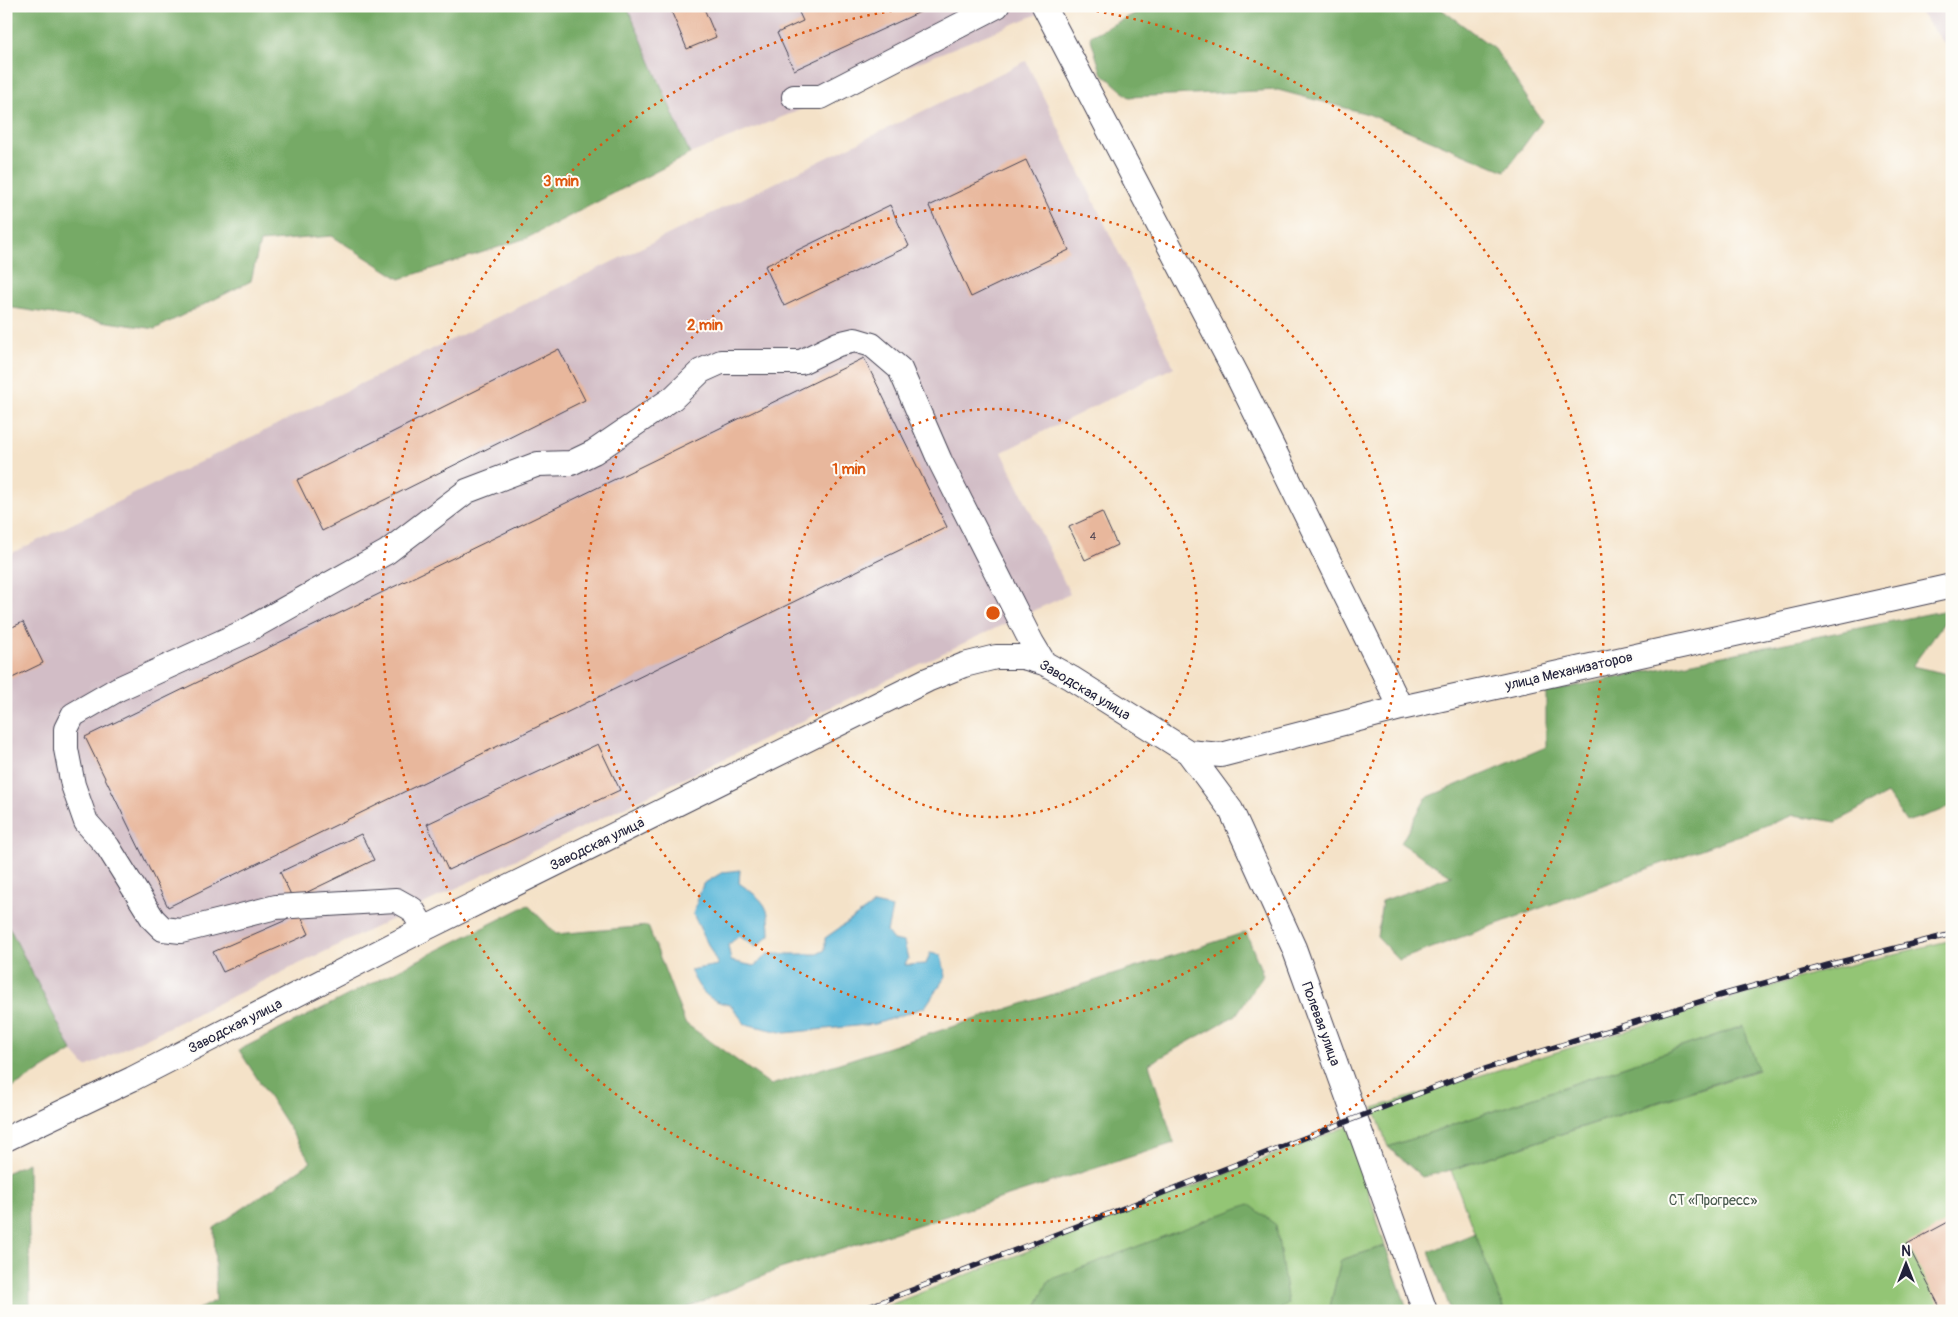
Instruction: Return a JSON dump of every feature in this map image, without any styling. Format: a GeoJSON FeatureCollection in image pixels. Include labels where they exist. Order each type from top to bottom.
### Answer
{"type":"FeatureCollection","features":[{"type":"Feature","properties":{"kind":"street"},"geometry":{"type":"LineString","coordinates":[[794,97],[821,97],[997,6]]}},
{"type":"Feature","properties":{"kind":"street"},"geometry":{"type":"LineString","coordinates":[[1044,6],[1238,377],[1401,708]]}},
{"type":"Feature","properties":{"kind":"street"},"geometry":{"type":"LineString","coordinates":[[424,929],[412,909],[396,900],[276,907],[181,931],[163,929],[153,919],[108,847],[86,822],[73,785],[66,749],[66,729],[73,715],[118,689],[244,632],[387,552],[467,491],[538,464],[572,463],[594,452],[674,398],[701,372],[714,365],[721,362],[801,362],[838,344],[855,340],[872,345],[900,369],[940,461],[1032,643],[1044,663]]}},
{"type":"Feature","properties":{"kind":"street","name":"улица Механизаторов"},"geometry":{"type":"LineString","coordinates":[[1188,752],[1221,755],[1401,708],[1952,586]]}},
{"type":"Feature","properties":{"kind":"street","name":"Заводская улица"},"geometry":{"type":"LineString","coordinates":[[6,1139],[132,1078],[424,929],[927,680],[964,665],[996,657],[1023,657],[1044,663],[1188,752]]}},
{"type":"Feature","properties":{"kind":"street","name":"Полевая улица"},"geometry":{"type":"LineString","coordinates":[[1188,752],[1231,810],[1294,948],[1425,1311]]}},
{"type":"Feature","properties":{"kind":"shaded area"},"geometry":{"type":"Polygon","coordinates":[[[627,6],[1058,6],[690,154],[627,6]]]}},
{"type":"Feature","properties":{"kind":"shaded area"},"geometry":{"type":"Polygon","coordinates":[[[1915,6],[1952,6],[1952,53],[1915,6]]]}},
{"type":"Feature","properties":{"kind":"shaded area"},"geometry":{"type":"Polygon","coordinates":[[[1026,61],[1174,367],[1002,452],[1070,594],[968,641],[86,1067],[72,1051],[6,921],[6,556],[1026,61]]]}},
{"type":"Feature","properties":{"kind":"green space"},"geometry":{"type":"Polygon","coordinates":[[[6,6],[627,6],[690,154],[527,238],[400,279],[332,236],[260,242],[251,281],[155,329],[6,307],[6,6]]]}},
{"type":"Feature","properties":{"kind":"green space"},"geometry":{"type":"Polygon","coordinates":[[[1150,6],[1437,6],[1495,49],[1542,121],[1505,171],[1368,114],[1278,90],[1129,97],[1101,72],[1090,36],[1150,6]]]}},
{"type":"Feature","properties":{"kind":"green space"},"geometry":{"type":"Polygon","coordinates":[[[1952,609],[1952,612],[1912,666],[1952,675],[1952,807],[1906,822],[1887,794],[1836,822],[1794,815],[1399,960],[1377,937],[1382,901],[1452,876],[1401,843],[1426,798],[1546,747],[1546,692],[1952,609]]]}},
{"type":"Feature","properties":{"kind":"green space"},"geometry":{"type":"Polygon","coordinates":[[[528,905],[556,934],[648,926],[685,1023],[771,1085],[1246,932],[1263,975],[1236,1015],[1149,1064],[1174,1143],[780,1269],[679,1311],[195,1311],[216,1300],[214,1228],[311,1162],[239,1050],[528,905]]]}},
{"type":"Feature","properties":{"kind":"green space"},"geometry":{"type":"Polygon","coordinates":[[[6,921],[72,1051],[6,1092],[6,921]]]}},
{"type":"Feature","properties":{"kind":"green space","name":"СТ «Прогресс»"},"geometry":{"type":"Polygon","coordinates":[[[1952,940],[1952,1311],[1504,1311],[1451,1170],[1758,1070],[1743,1026],[1388,1147],[1374,1108],[1808,975],[1952,940]]]}},
{"type":"Feature","properties":{"kind":"green space"},"geometry":{"type":"Polygon","coordinates":[[[1743,1026],[1758,1069],[1451,1170],[1422,1177],[1388,1147],[1743,1026]]]}},
{"type":"Feature","properties":{"kind":"green space"},"geometry":{"type":"Polygon","coordinates":[[[1348,1126],[1385,1246],[1341,1260],[1329,1311],[1278,1311],[1288,1304],[1049,1280],[1034,1311],[874,1311],[1348,1126]]]}},
{"type":"Feature","properties":{"kind":"green space"},"geometry":{"type":"Polygon","coordinates":[[[28,1163],[30,1304],[36,1311],[6,1311],[6,1173],[28,1163]]]}},
{"type":"Feature","properties":{"kind":"green space"},"geometry":{"type":"Polygon","coordinates":[[[1249,1204],[1276,1225],[1288,1304],[1278,1311],[1034,1311],[1049,1280],[1249,1204]]]}},
{"type":"Feature","properties":{"kind":"green space"},"geometry":{"type":"Polygon","coordinates":[[[1475,1233],[1504,1311],[1451,1311],[1429,1252],[1475,1233]]]}},
{"type":"Feature","properties":{"kind":"green space"},"geometry":{"type":"Polygon","coordinates":[[[1385,1246],[1408,1311],[1329,1311],[1341,1260],[1385,1246]]]}},
{"type":"Feature","properties":{"kind":"water"},"geometry":{"type":"Polygon","coordinates":[[[740,870],[739,883],[754,894],[767,909],[770,935],[756,947],[739,936],[728,945],[731,961],[754,966],[768,954],[817,954],[825,950],[825,938],[874,904],[892,908],[887,932],[893,940],[904,942],[908,959],[905,965],[926,964],[930,953],[941,955],[946,976],[925,1007],[876,1024],[785,1033],[745,1024],[731,1005],[716,1001],[705,994],[690,970],[718,965],[693,914],[703,884],[723,872],[740,870]]]}},
{"type":"Feature","properties":{"kind":"building"},"geometry":{"type":"Polygon","coordinates":[[[669,6],[703,6],[716,37],[687,49],[669,6]]]}},
{"type":"Feature","properties":{"kind":"building"},"geometry":{"type":"Polygon","coordinates":[[[796,6],[933,6],[794,70],[777,33],[803,21],[796,6]]]}},
{"type":"Feature","properties":{"kind":"building"},"geometry":{"type":"Polygon","coordinates":[[[1026,160],[1069,250],[971,297],[929,206],[1026,160]]]}},
{"type":"Feature","properties":{"kind":"building"},"geometry":{"type":"Polygon","coordinates":[[[890,205],[909,246],[784,306],[765,266],[890,205]]]}},
{"type":"Feature","properties":{"kind":"building"},"geometry":{"type":"Polygon","coordinates":[[[559,349],[585,400],[322,531],[297,480],[559,349]]]}},
{"type":"Feature","properties":{"kind":"building"},"geometry":{"type":"Polygon","coordinates":[[[864,358],[947,527],[168,907],[85,737],[864,358]]]}},
{"type":"Feature","properties":{"kind":"building"},"geometry":{"type":"Polygon","coordinates":[[[1102,512],[1117,545],[1085,560],[1069,527],[1102,512]]]}},
{"type":"Feature","properties":{"kind":"building"},"geometry":{"type":"Polygon","coordinates":[[[23,622],[43,663],[6,681],[6,630],[23,622]]]}},
{"type":"Feature","properties":{"kind":"building"},"geometry":{"type":"Polygon","coordinates":[[[598,744],[620,790],[448,870],[427,824],[598,744]]]}},
{"type":"Feature","properties":{"kind":"building"},"geometry":{"type":"Polygon","coordinates":[[[361,834],[374,860],[293,899],[280,872],[361,834]]]}},
{"type":"Feature","properties":{"kind":"building"},"geometry":{"type":"Polygon","coordinates":[[[300,914],[309,934],[223,972],[213,952],[300,914]]]}},
{"type":"Feature","properties":{"kind":"building"},"geometry":{"type":"Polygon","coordinates":[[[1952,1220],[1952,1311],[1942,1311],[1907,1244],[1952,1220]]]}},
{"type":"Feature","properties":{"kind":"railway"},"geometry":{"type":"LineString","coordinates":[[858,1311],[1472,1073],[1718,996],[1828,965],[1952,934]]}}]}
